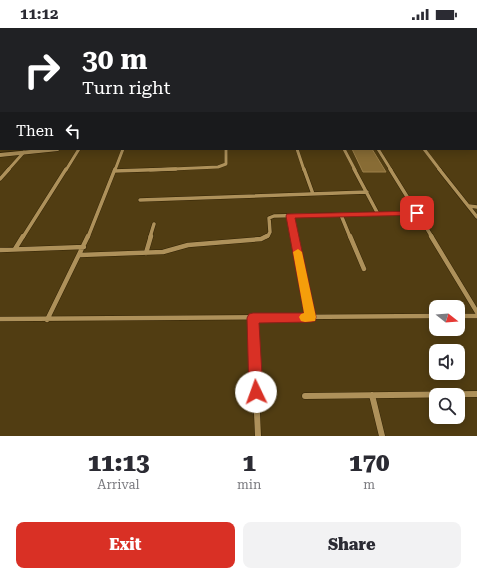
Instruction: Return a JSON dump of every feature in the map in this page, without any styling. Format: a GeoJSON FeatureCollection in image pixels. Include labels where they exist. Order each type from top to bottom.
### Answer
{"type":"FeatureCollection","features":[{"type":"Feature","properties":{"kind":"main road"},"geometry":{"type":"LineString","coordinates":[[0,155],[38,150]]}},
{"type":"Feature","properties":{"kind":"street"},"geometry":{"type":"LineString","coordinates":[[15,249],[77,150]]}},
{"type":"Feature","properties":{"kind":"street"},"geometry":{"type":"LineString","coordinates":[[47,320],[84,247],[123,150]]}},
{"type":"Feature","properties":{"kind":"street"},"geometry":{"type":"LineString","coordinates":[[114,171],[218,167],[226,164],[226,150]]}},
{"type":"Feature","properties":{"kind":"street"},"geometry":{"type":"LineString","coordinates":[[297,150],[314,194]]}},
{"type":"Feature","properties":{"kind":"street"},"geometry":{"type":"LineString","coordinates":[[345,150],[378,214]]}},
{"type":"Feature","properties":{"kind":"street"},"geometry":{"type":"LineString","coordinates":[[379,150],[477,312]]}},
{"type":"Feature","properties":{"kind":"street"},"geometry":{"type":"LineString","coordinates":[[425,150],[477,217]]}},
{"type":"Feature","properties":{"kind":"street"},"geometry":{"type":"LineString","coordinates":[[0,179],[24,152]]}},
{"type":"Feature","properties":{"kind":"street"},"geometry":{"type":"LineString","coordinates":[[140,200],[367,192]]}},
{"type":"Feature","properties":{"kind":"street"},"geometry":{"type":"LineString","coordinates":[[469,206],[477,206]]}},
{"type":"Feature","properties":{"kind":"street"},"geometry":{"type":"LineString","coordinates":[[80,255],[163,252],[188,245],[261,238],[268,236],[270,232],[269,218],[274,216],[417,213]]}},
{"type":"Feature","properties":{"kind":"street"},"geometry":{"type":"LineString","coordinates":[[341,215],[364,269]]}},
{"type":"Feature","properties":{"kind":"street"},"geometry":{"type":"LineString","coordinates":[[290,216],[311,317]]}},
{"type":"Feature","properties":{"kind":"street"},"geometry":{"type":"LineString","coordinates":[[146,252],[154,224]]}},
{"type":"Feature","properties":{"kind":"street"},"geometry":{"type":"LineString","coordinates":[[0,250],[84,247]]}},
{"type":"Feature","properties":{"kind":"street"},"geometry":{"type":"LineString","coordinates":[[0,319],[47,320],[429,316]]}},
{"type":"Feature","properties":{"kind":"street"},"geometry":{"type":"LineString","coordinates":[[465,316],[477,316]]}},
{"type":"Feature","properties":{"kind":"street"},"geometry":{"type":"LineString","coordinates":[[253,318],[258,436]]}},
{"type":"Feature","properties":{"kind":"street"},"geometry":{"type":"LineString","coordinates":[[305,396],[477,394]]}},
{"type":"Feature","properties":{"kind":"street"},"geometry":{"type":"LineString","coordinates":[[372,395],[382,436]]}},
{"type":"Feature","properties":{"kind":"building"},"geometry":{"type":"Polygon","coordinates":[[[352,150],[373,150],[386,172],[363,172],[352,150]]]}},
{"type":"Feature","properties":{"kind":"slow traffic"},"geometry":{"type":"LineString","coordinates":[[298,252],[311,317],[305,317]]}},
{"type":"Feature","properties":{"kind":"route"},"geometry":{"type":"LineString","coordinates":[[256,392],[253,318],[311,317],[290,216],[417,213]]}}]}
